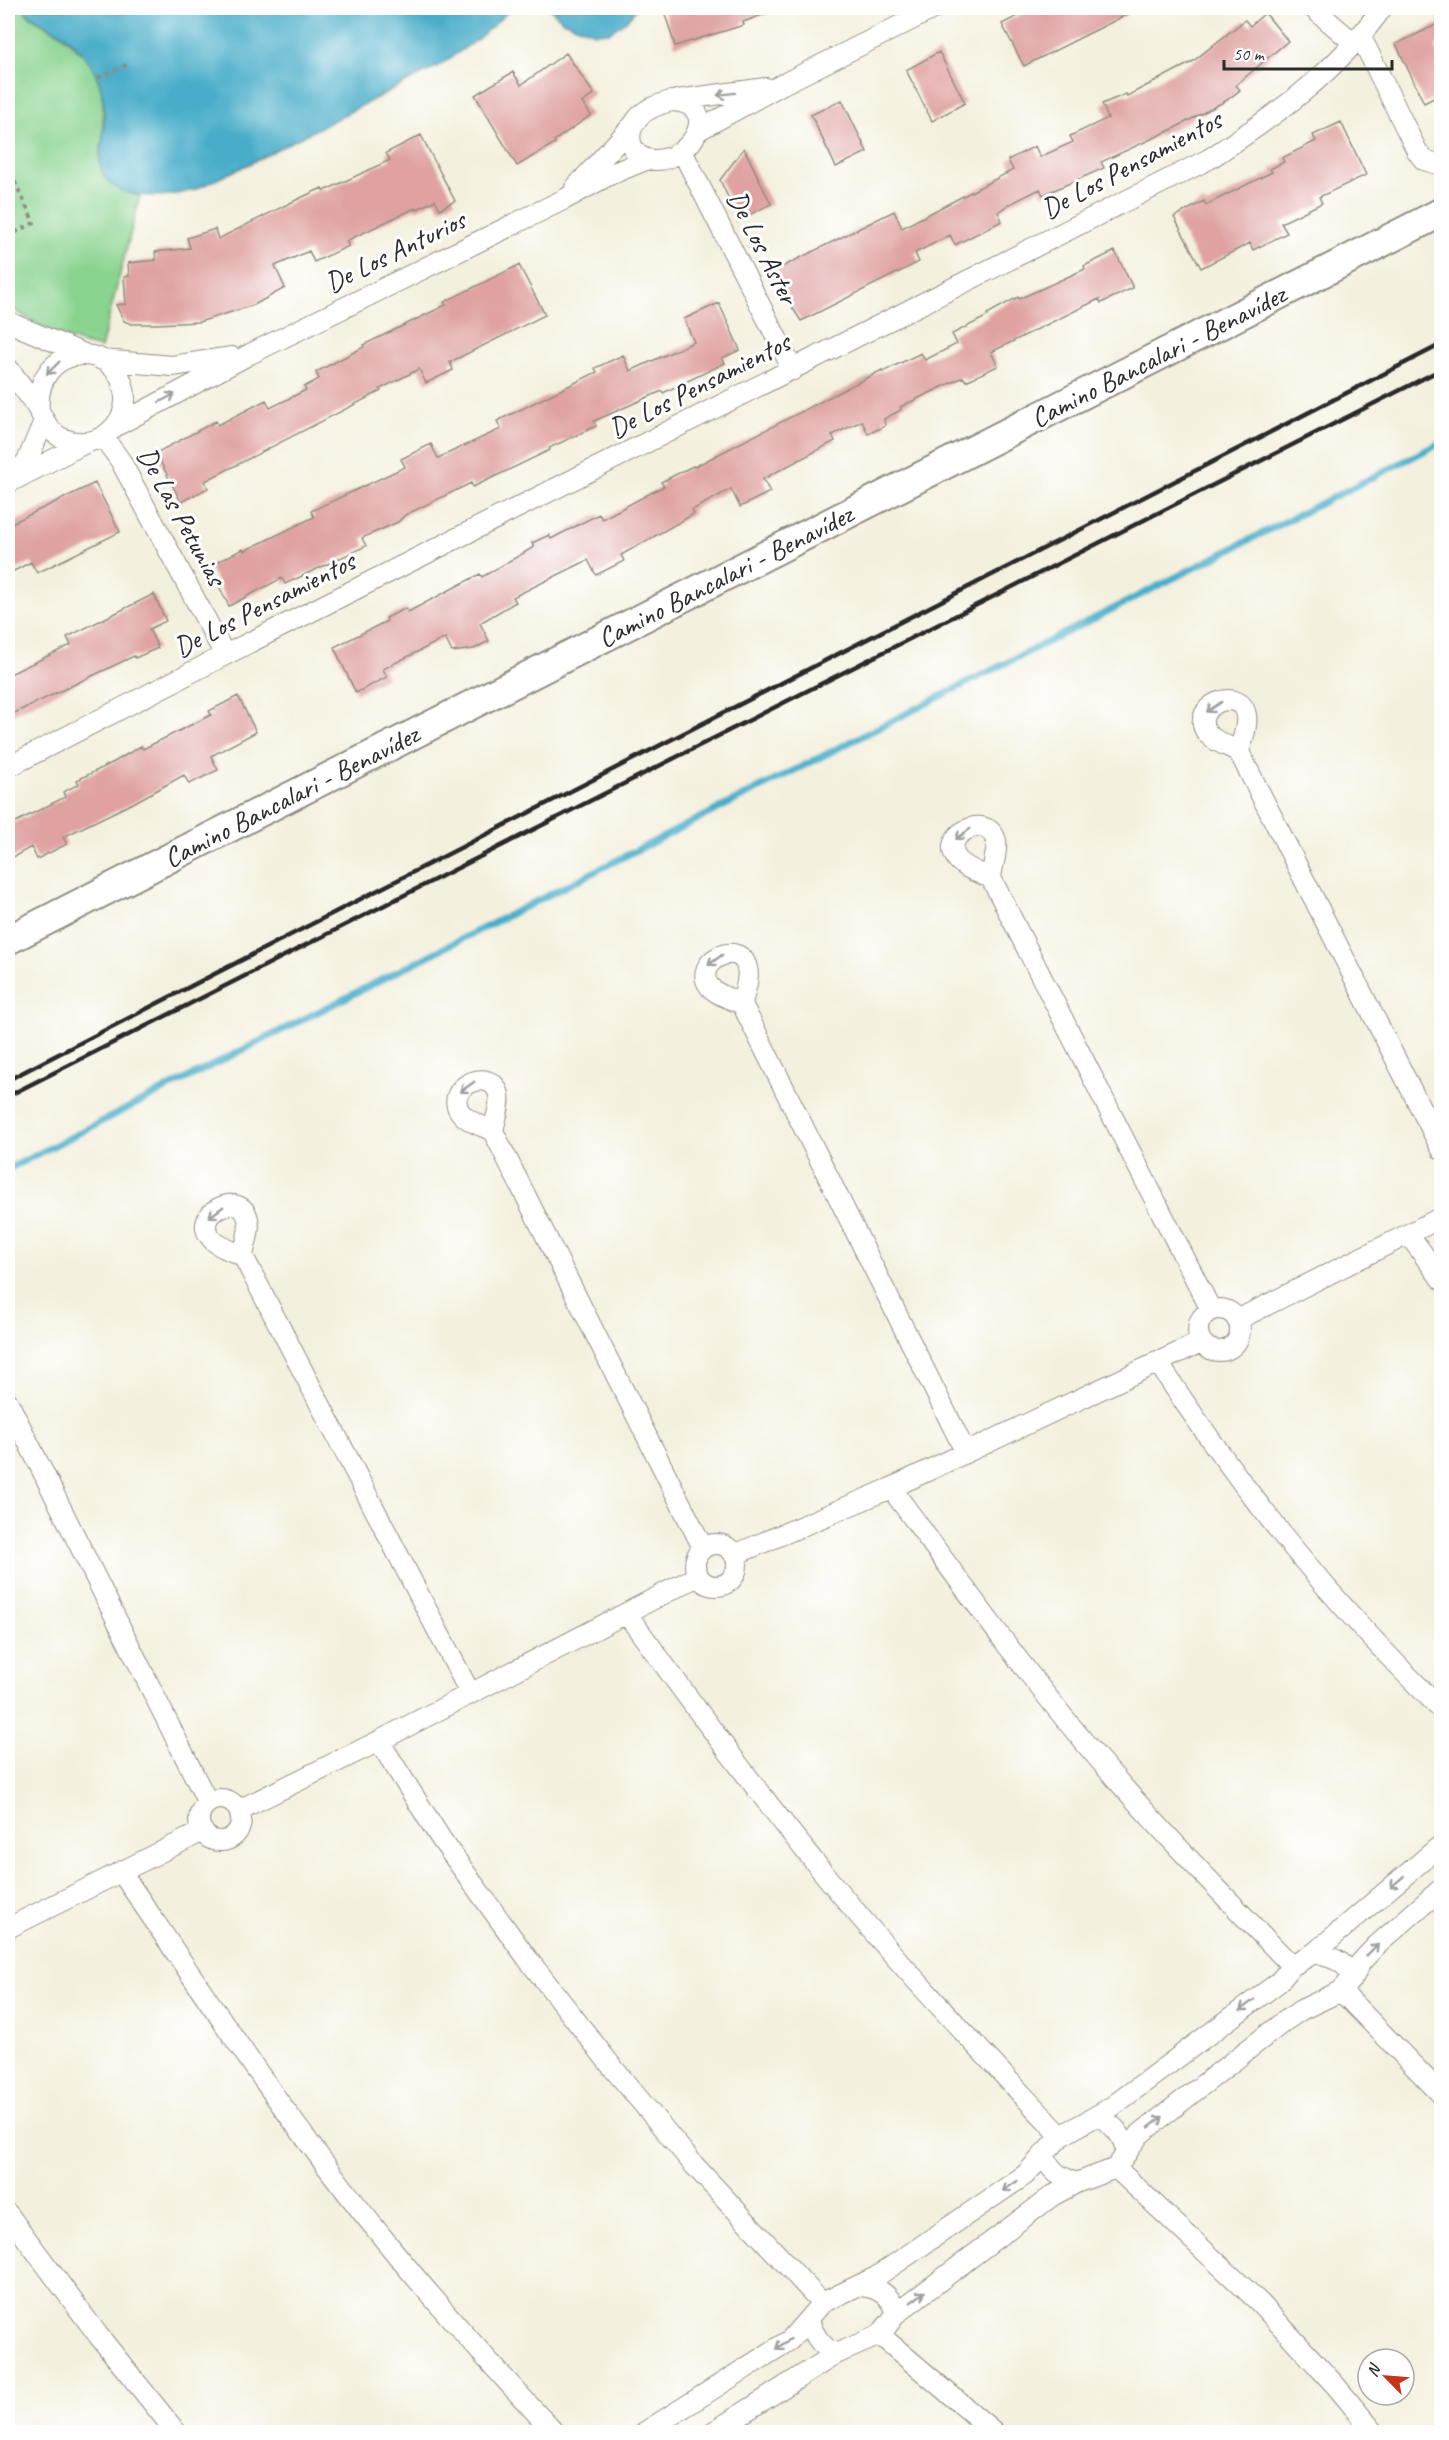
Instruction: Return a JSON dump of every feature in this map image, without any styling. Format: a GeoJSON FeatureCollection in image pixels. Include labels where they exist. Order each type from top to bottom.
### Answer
{"type":"FeatureCollection","features":[{"type":"Feature","properties":{"kind":"main road","name":"Camino Bancalari - Benavídez"},"geometry":{"type":"LineString","coordinates":[[8,940],[1442,212]]}},
{"type":"Feature","properties":{"kind":"street"},"geometry":{"type":"LineString","coordinates":[[699,130],[781,85],[935,8]]}},
{"type":"Feature","properties":{"kind":"street"},"geometry":{"type":"LineString","coordinates":[[1313,8],[1357,39],[1424,160],[1442,165]]}},
{"type":"Feature","properties":{"kind":"street","name":"De Los Pensamientos"},"geometry":{"type":"LineString","coordinates":[[8,768],[225,655],[1209,159],[1314,85],[1382,8]]}},
{"type":"Feature","properties":{"kind":"street"},"geometry":{"type":"LineString","coordinates":[[565,199],[639,117],[652,107],[671,101],[781,85]]}},
{"type":"Feature","properties":{"kind":"street"},"geometry":{"type":"LineString","coordinates":[[633,125],[630,140],[632,149],[641,157],[664,160],[681,151],[696,138],[699,130],[698,116],[694,107],[684,101],[671,101]]}},
{"type":"Feature","properties":{"kind":"street","name":"De Los Aster"},"geometry":{"type":"LineString","coordinates":[[681,151],[793,370]]}},
{"type":"Feature","properties":{"kind":"street","name":"De Los Anturios"},"geometry":{"type":"LineString","coordinates":[[8,483],[102,435],[250,354],[565,199],[609,175],[648,159]]}},
{"type":"Feature","properties":{"kind":"street"},"geometry":{"type":"LineString","coordinates":[[8,322],[94,357],[112,367],[120,377],[124,389],[125,402],[122,415],[102,435],[74,442],[63,438],[52,431],[8,368]]}},
{"type":"Feature","properties":{"kind":"street"},"geometry":{"type":"LineString","coordinates":[[8,483],[27,461],[42,416],[38,396],[41,382],[59,361],[72,356],[172,366],[250,354]]}},
{"type":"Feature","properties":{"kind":"street","name":"De Las Petunias"},"geometry":{"type":"LineString","coordinates":[[102,435],[120,460],[225,655]]}},
{"type":"Feature","properties":{"kind":"street"},"geometry":{"type":"LineString","coordinates":[[1239,752],[1442,1150]]}},
{"type":"Feature","properties":{"kind":"street"},"geometry":{"type":"LineString","coordinates":[[991,878],[1211,1311]]}},
{"type":"Feature","properties":{"kind":"street"},"geometry":{"type":"LineString","coordinates":[[742,1004],[965,1451]]}},
{"type":"Feature","properties":{"kind":"street"},"geometry":{"type":"LineString","coordinates":[[493,1131],[703,1548]]}},
{"type":"Feature","properties":{"kind":"street"},"geometry":{"type":"LineString","coordinates":[[1237,1320],[1442,1217]]}},
{"type":"Feature","properties":{"kind":"street"},"geometry":{"type":"LineString","coordinates":[[1409,1235],[1442,1280]]}},
{"type":"Feature","properties":{"kind":"street"},"geometry":{"type":"LineString","coordinates":[[243,1256],[470,1693]]}},
{"type":"Feature","properties":{"kind":"street"},"geometry":{"type":"LineString","coordinates":[[1224,1310],[1237,1320],[1238,1339],[1228,1349],[1216,1351],[1201,1342],[1199,1324],[1202,1317],[1211,1311],[1224,1310]]}},
{"type":"Feature","properties":{"kind":"street"},"geometry":{"type":"LineString","coordinates":[[734,1555],[891,1488],[965,1451],[1201,1342]]}},
{"type":"Feature","properties":{"kind":"street"},"geometry":{"type":"LineString","coordinates":[[1157,1361],[1205,1435],[1273,1526],[1360,1626],[1442,1710]]}},
{"type":"Feature","properties":{"kind":"street"},"geometry":{"type":"LineString","coordinates":[[8,1402],[208,1803]]}},
{"type":"Feature","properties":{"kind":"street"},"geometry":{"type":"LineString","coordinates":[[891,1488],[1012,1653],[1090,1749],[1191,1862],[1292,1965]]}},
{"type":"Feature","properties":{"kind":"street"},"geometry":{"type":"LineString","coordinates":[[721,1544],[731,1550],[734,1555],[736,1567],[734,1574],[725,1583],[713,1586],[706,1584],[698,1576],[695,1566],[696,1559],[703,1548],[721,1544]]}},
{"type":"Feature","properties":{"kind":"street"},"geometry":{"type":"LineString","coordinates":[[239,1810],[379,1741],[698,1576]]}},
{"type":"Feature","properties":{"kind":"street"},"geometry":{"type":"LineString","coordinates":[[627,1614],[734,1761],[841,1894],[939,2007],[1061,2136]]}},
{"type":"Feature","properties":{"kind":"street"},"geometry":{"type":"LineString","coordinates":[[379,1741],[441,1839],[527,1958],[613,2068],[694,2165],[822,2303]]}},
{"type":"Feature","properties":{"kind":"street"},"geometry":{"type":"LineString","coordinates":[[219,1799],[225,1800],[231,1802],[239,1810],[241,1823],[230,1839],[211,1839],[203,1831],[200,1821],[201,1814],[208,1803],[219,1799]]}},
{"type":"Feature","properties":{"kind":"street"},"geometry":{"type":"LineString","coordinates":[[8,1928],[203,1831]]}},
{"type":"Feature","properties":{"kind":"street"},"geometry":{"type":"LineString","coordinates":[[645,2433],[790,2340],[822,2303],[876,2277],[1025,2175],[1061,2136],[1098,2115],[1279,1982],[1292,1965],[1314,1953],[1442,1844]]}},
{"type":"Feature","properties":{"kind":"street"},"geometry":{"type":"LineString","coordinates":[[122,1873],[245,2056],[382,2238],[554,2433]]}},
{"type":"Feature","properties":{"kind":"street"},"geometry":{"type":"LineString","coordinates":[[713,2433],[836,2354],[880,2335],[897,2313],[1052,2196],[1121,2161],[1140,2134],[1301,2010],[1341,1991],[1354,1976],[1361,1962],[1376,1946],[1442,1888]]}},
{"type":"Feature","properties":{"kind":"street"},"geometry":{"type":"LineString","coordinates":[[1314,1953],[1332,1957],[1344,1964],[1354,1976]]}},
{"type":"Feature","properties":{"kind":"street"},"geometry":{"type":"LineString","coordinates":[[1279,1982],[1282,1999],[1288,2006],[1301,2010]]}},
{"type":"Feature","properties":{"kind":"street"},"geometry":{"type":"LineString","coordinates":[[1341,1991],[1442,2095]]}},
{"type":"Feature","properties":{"kind":"street"},"geometry":{"type":"LineString","coordinates":[[1098,2115],[1112,2125],[1123,2138],[1121,2161],[1260,2303],[1336,2386],[1374,2433]]}},
{"type":"Feature","properties":{"kind":"street"},"geometry":{"type":"LineString","coordinates":[[1044,2153],[1047,2164],[1059,2176],[1076,2184]]}},
{"type":"Feature","properties":{"kind":"street"},"geometry":{"type":"LineString","coordinates":[[8,2214],[98,2336],[176,2433]]}},
{"type":"Feature","properties":{"kind":"street"},"geometry":{"type":"LineString","coordinates":[[857,2286],[883,2291],[892,2300],[897,2313]]}},
{"type":"Feature","properties":{"kind":"street"},"geometry":{"type":"LineString","coordinates":[[808,2319],[815,2338],[823,2347],[836,2354]]}},
{"type":"Feature","properties":{"kind":"street"},"geometry":{"type":"LineString","coordinates":[[880,2335],[994,2433]]}},
{"type":"Feature","properties":{"kind":"path"},"geometry":{"type":"LineString","coordinates":[[98,78],[129,64]]}},
{"type":"Feature","properties":{"kind":"path"},"geometry":{"type":"LineString","coordinates":[[8,176],[13,178],[34,223],[8,236]]}},
{"type":"Feature","properties":{"kind":"green space"},"geometry":{"type":"Polygon","coordinates":[[[8,8],[22,8],[29,16],[61,34],[85,56],[101,88],[103,134],[101,149],[128,193],[140,196],[101,348],[52,332],[8,306],[8,8]]]}},
{"type":"Feature","properties":{"kind":"water"},"geometry":{"type":"Polygon","coordinates":[[[22,8],[515,8],[511,9],[478,39],[440,65],[194,190],[154,196],[125,192],[113,186],[105,177],[100,164],[104,111],[100,85],[94,70],[70,40],[35,19],[22,8]]]}},
{"type":"Feature","properties":{"kind":"water"},"geometry":{"type":"Polygon","coordinates":[[[549,8],[637,8],[626,21],[610,32],[595,33],[563,21],[549,8]]]}},
{"type":"Feature","properties":{"kind":"building"},"geometry":{"type":"Polygon","coordinates":[[[663,8],[778,9],[743,22],[744,25],[675,46],[663,8]]]}},
{"type":"Feature","properties":{"kind":"building"},"geometry":{"type":"Polygon","coordinates":[[[1033,8],[1140,8],[1024,66],[1002,24],[1033,8]]]}},
{"type":"Feature","properties":{"kind":"building"},"geometry":{"type":"Polygon","coordinates":[[[1265,13],[1288,41],[1236,85],[1240,90],[1227,100],[1173,129],[1101,162],[1104,168],[1043,195],[1040,189],[1008,205],[998,212],[1002,221],[955,245],[950,235],[915,253],[919,262],[801,321],[770,273],[894,211],[902,228],[1013,170],[1008,160],[1035,146],[1040,157],[1073,142],[1070,136],[1108,118],[1102,104],[1126,94],[1127,96],[1192,62],[1245,20],[1250,26],[1265,13]]]}},
{"type":"Feature","properties":{"kind":"building"},"geometry":{"type":"Polygon","coordinates":[[[1442,22],[1442,42],[1435,46],[1442,59],[1442,94],[1424,103],[1396,44],[1442,22]]]}},
{"type":"Feature","properties":{"kind":"building"},"geometry":{"type":"Polygon","coordinates":[[[939,52],[965,103],[932,121],[906,70],[939,52]]]}},
{"type":"Feature","properties":{"kind":"building"},"geometry":{"type":"Polygon","coordinates":[[[566,53],[594,94],[582,103],[591,115],[554,141],[555,143],[517,166],[475,95],[513,72],[521,85],[566,53]]]}},
{"type":"Feature","properties":{"kind":"building"},"geometry":{"type":"Polygon","coordinates":[[[842,100],[867,152],[836,167],[811,115],[842,100]]]}},
{"type":"Feature","properties":{"kind":"building"},"geometry":{"type":"Polygon","coordinates":[[[1341,122],[1366,175],[1319,197],[1322,203],[1281,223],[1287,233],[1253,250],[1250,243],[1201,268],[1174,217],[1204,201],[1206,205],[1272,172],[1270,169],[1284,162],[1282,158],[1316,141],[1313,135],[1341,122]]]}},
{"type":"Feature","properties":{"kind":"building"},"geometry":{"type":"Polygon","coordinates":[[[421,135],[455,201],[440,209],[435,200],[416,210],[415,208],[346,241],[349,246],[314,262],[309,251],[275,266],[285,288],[254,305],[199,322],[131,324],[124,321],[116,305],[126,304],[124,277],[129,276],[128,263],[156,260],[155,252],[190,248],[187,238],[215,229],[218,239],[322,188],[324,191],[390,160],[386,153],[421,135]]]}},
{"type":"Feature","properties":{"kind":"building"},"geometry":{"type":"Polygon","coordinates":[[[744,148],[771,204],[739,220],[720,180],[744,148]]]}},
{"type":"Feature","properties":{"kind":"building"},"geometry":{"type":"Polygon","coordinates":[[[1115,251],[1133,288],[1101,303],[1099,299],[991,352],[998,366],[966,381],[963,377],[900,407],[901,410],[884,419],[885,426],[868,434],[862,421],[832,435],[835,441],[763,479],[770,492],[740,507],[731,489],[692,510],[694,514],[621,555],[624,561],[596,575],[588,560],[513,597],[516,602],[480,623],[489,641],[474,649],[452,652],[445,638],[383,669],[387,677],[356,693],[334,647],[387,621],[386,618],[406,608],[408,612],[480,574],[482,577],[534,547],[532,543],[549,535],[551,539],[599,514],[602,519],[664,486],[661,482],[882,370],[882,372],[921,353],[925,360],[957,344],[952,334],[988,316],[987,314],[1018,297],[1019,299],[1085,269],[1084,266],[1115,251]]]}},
{"type":"Feature","properties":{"kind":"building"},"geometry":{"type":"Polygon","coordinates":[[[519,265],[545,315],[450,362],[453,370],[426,383],[419,369],[380,389],[381,391],[205,481],[208,488],[181,502],[156,453],[216,421],[218,425],[266,400],[270,408],[306,390],[304,387],[319,379],[316,372],[364,347],[363,345],[446,305],[444,302],[519,265]]]}},
{"type":"Feature","properties":{"kind":"building"},"geometry":{"type":"Polygon","coordinates":[[[719,303],[740,350],[722,358],[725,363],[663,393],[662,391],[594,421],[596,426],[473,487],[471,483],[405,515],[398,522],[362,538],[366,546],[285,584],[282,578],[229,606],[209,566],[314,517],[311,511],[405,467],[401,459],[431,444],[438,458],[501,429],[497,421],[597,372],[595,368],[623,355],[630,371],[694,342],[684,319],[719,303]]]}},
{"type":"Feature","properties":{"kind":"building"},"geometry":{"type":"Polygon","coordinates":[[[95,483],[120,532],[37,573],[31,562],[8,574],[8,525],[95,483]]]}},
{"type":"Feature","properties":{"kind":"building"},"geometry":{"type":"Polygon","coordinates":[[[154,594],[166,621],[149,629],[158,648],[135,658],[134,656],[8,716],[8,675],[71,645],[67,637],[154,594]]]}},
{"type":"Feature","properties":{"kind":"building"},"geometry":{"type":"Polygon","coordinates":[[[238,696],[256,732],[211,756],[218,770],[189,784],[184,775],[63,837],[67,844],[37,859],[31,847],[8,860],[8,826],[65,797],[63,792],[79,784],[77,780],[141,746],[143,749],[211,715],[209,711],[238,696]]]}},
{"type":"Feature","properties":{"kind":"waterway"},"geometry":{"type":"LineString","coordinates":[[8,1169],[1442,442]]}},
{"type":"Feature","properties":{"kind":"railway"},"geometry":{"type":"LineString","coordinates":[[8,1080],[1442,344]]}},
{"type":"Feature","properties":{"kind":"railway"},"geometry":{"type":"LineString","coordinates":[[8,1096],[1442,369]]}}]}
